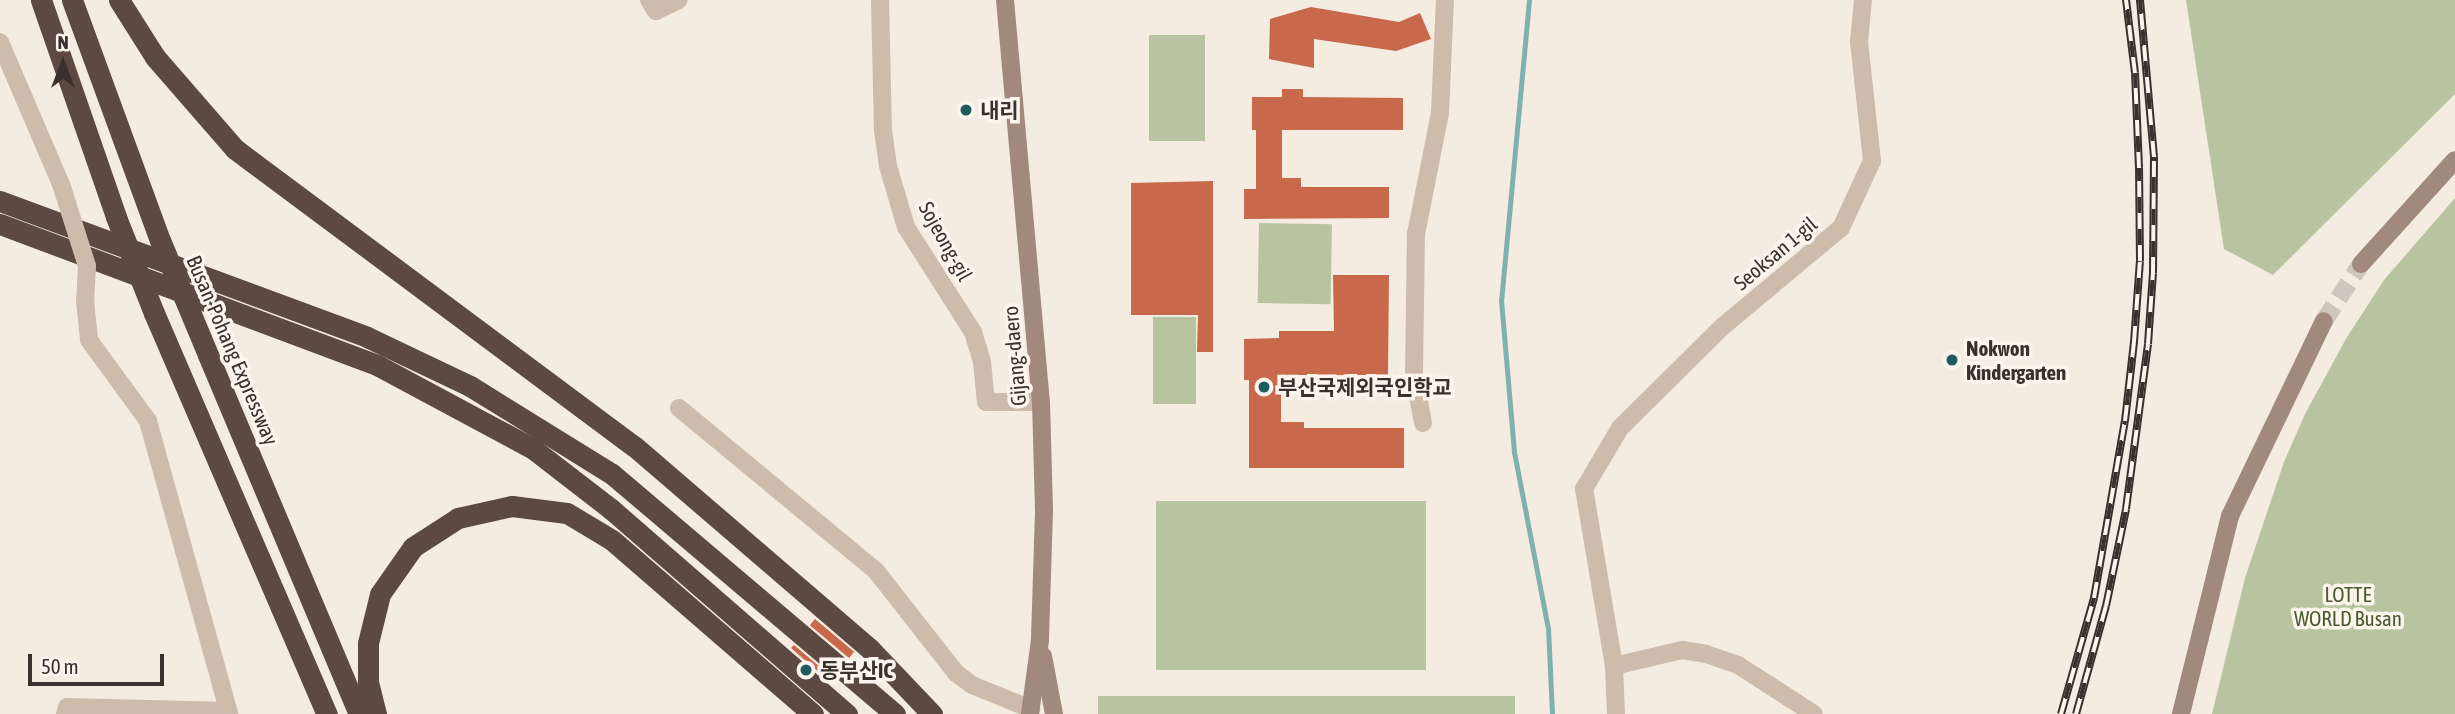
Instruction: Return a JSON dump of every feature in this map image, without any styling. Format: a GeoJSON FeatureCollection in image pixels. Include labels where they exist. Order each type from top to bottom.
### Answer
{"type":"FeatureCollection","features":[{"type":"Feature","properties":{"kind":"highway"},"geometry":{"type":"LineString","coordinates":[[41,0],[116,217],[154,313],[327,714]]}},
{"type":"Feature","properties":{"kind":"highway","name":"Busan-Pohang Expressway"},"geometry":{"type":"LineString","coordinates":[[72,0],[160,240],[359,714]]}},
{"type":"Feature","properties":{"kind":"highway"},"geometry":{"type":"LineString","coordinates":[[119,0],[155,57],[235,149],[634,446],[870,649],[932,714]]}},
{"type":"Feature","properties":{"kind":"highway"},"geometry":{"type":"LineString","coordinates":[[0,201],[367,337],[470,386],[612,474],[895,714]]}},
{"type":"Feature","properties":{"kind":"highway"},"geometry":{"type":"LineString","coordinates":[[0,224],[377,365],[531,448],[611,509],[847,714]]}},
{"type":"Feature","properties":{"kind":"highway"},"geometry":{"type":"LineString","coordinates":[[376,714],[368,683],[368,643],[380,594],[413,547],[458,518],[512,506],[567,513],[612,540],[813,714]]}},
{"type":"Feature","properties":{"kind":"main road","name":"Gijang-daero"},"geometry":{"type":"LineString","coordinates":[[1004,0],[1041,402],[1044,511],[1040,640],[1030,712]]}},
{"type":"Feature","properties":{"kind":"main road"},"geometry":{"type":"LineString","coordinates":[[2361,264],[2455,160]]}},
{"type":"Feature","properties":{"kind":"main road"},"geometry":{"type":"LineString","coordinates":[[2181,714],[2230,516],[2290,386],[2324,321]]}},
{"type":"Feature","properties":{"kind":"main road"},"geometry":{"type":"LineString","coordinates":[[1040,640],[1054,714]]}},
{"type":"Feature","properties":{"kind":"street"},"geometry":{"type":"LineString","coordinates":[[649,0],[656,11],[679,0]]}},
{"type":"Feature","properties":{"kind":"street","name":"Sojeong-gil"},"geometry":{"type":"LineString","coordinates":[[880,0],[883,130],[888,166],[906,227],[973,332],[982,362],[986,402],[1041,402]]}},
{"type":"Feature","properties":{"kind":"street"},"geometry":{"type":"LineString","coordinates":[[1423,423],[1415,374],[1416,234],[1440,113],[1445,0]]}},
{"type":"Feature","properties":{"kind":"street","name":"Seoksan 1-gil"},"geometry":{"type":"LineString","coordinates":[[1614,666],[1584,489],[1620,428],[1722,327],[1841,228],[1872,161],[1859,42],[1863,0]]}},
{"type":"Feature","properties":{"kind":"street"},"geometry":{"type":"LineString","coordinates":[[0,42],[61,184],[87,266],[85,301],[89,340],[148,421],[228,712],[67,707],[65,714]]}},
{"type":"Feature","properties":{"kind":"street","name":"Gijang-daero"},"geometry":{"type":"LineString","coordinates":[[679,408],[876,571],[956,673],[972,685],[1030,712]]}},
{"type":"Feature","properties":{"kind":"street"},"geometry":{"type":"LineString","coordinates":[[1616,714],[1614,666],[1682,650],[1706,654],[1738,665],[1814,714]]}},
{"type":"Feature","properties":{"kind":"green space"},"geometry":{"type":"Polygon","coordinates":[[[2186,0],[2455,0],[2455,94],[2273,275],[2224,249],[2186,0]]]}},
{"type":"Feature","properties":{"kind":"green space"},"geometry":{"type":"Polygon","coordinates":[[[1149,35],[1205,35],[1205,141],[1149,141],[1149,35]]]}},
{"type":"Feature","properties":{"kind":"green space","name":"LOTTE WORLD Busan"},"geometry":{"type":"Polygon","coordinates":[[[2455,198],[2455,714],[2212,714],[2245,578],[2284,462],[2305,414],[2347,337],[2384,280],[2455,198]]]}},
{"type":"Feature","properties":{"kind":"green space"},"geometry":{"type":"Polygon","coordinates":[[[1259,223],[1332,224],[1331,304],[1258,303],[1259,223]]]}},
{"type":"Feature","properties":{"kind":"green space"},"geometry":{"type":"Polygon","coordinates":[[[1153,317],[1196,317],[1196,404],[1153,404],[1153,317]]]}},
{"type":"Feature","properties":{"kind":"green space"},"geometry":{"type":"Polygon","coordinates":[[[1156,501],[1426,501],[1426,670],[1156,670],[1156,501]]]}},
{"type":"Feature","properties":{"kind":"green space"},"geometry":{"type":"Polygon","coordinates":[[[1098,696],[1515,696],[1515,714],[1098,714],[1098,696]]]}},
{"type":"Feature","properties":{"kind":"building"},"geometry":{"type":"Polygon","coordinates":[[[1311,7],[1399,22],[1420,13],[1431,39],[1396,51],[1314,39],[1314,68],[1269,59],[1270,19],[1311,7]]]}},
{"type":"Feature","properties":{"kind":"building"},"geometry":{"type":"Polygon","coordinates":[[[1282,89],[1303,89],[1303,97],[1403,98],[1403,130],[1282,130],[1282,178],[1301,178],[1301,187],[1389,187],[1389,218],[1244,219],[1244,189],[1256,189],[1256,130],[1252,130],[1252,97],[1282,97],[1282,89]]]}},
{"type":"Feature","properties":{"kind":"building"},"geometry":{"type":"Polygon","coordinates":[[[1213,181],[1213,352],[1197,352],[1198,315],[1131,315],[1131,183],[1213,181]]]}},
{"type":"Feature","properties":{"kind":"building"},"geometry":{"type":"Polygon","coordinates":[[[1333,275],[1389,275],[1388,375],[1281,375],[1281,422],[1304,422],[1304,428],[1404,428],[1404,468],[1249,468],[1249,380],[1244,380],[1244,339],[1279,338],[1279,331],[1334,331],[1333,275]]]}},
{"type":"Feature","properties":{"kind":"building"},"geometry":{"type":"Polygon","coordinates":[[[815,619],[854,652],[849,658],[810,625],[815,619]]]}},
{"type":"Feature","properties":{"kind":"building"},"geometry":{"type":"Polygon","coordinates":[[[794,645],[833,678],[830,682],[791,648],[794,645]]]}},
{"type":"Feature","properties":{"kind":"waterway"},"geometry":{"type":"LineString","coordinates":[[1529,0],[1501,300],[1514,452],[1548,628],[1552,714]]}},
{"type":"Feature","properties":{"kind":"tunnel"},"geometry":{"type":"LineString","coordinates":[[2324,321],[2361,264]]}},
{"type":"Feature","properties":{"kind":"railway"},"geometry":{"type":"LineString","coordinates":[[2061,714],[2094,598],[2125,421],[2134,342],[2140,261],[2139,168],[2135,73],[2126,0]]}},
{"type":"Feature","properties":{"kind":"railway"},"geometry":{"type":"LineString","coordinates":[[2076,714],[2106,606],[2126,509],[2148,344],[2153,273],[2154,157],[2140,0]]}},
{"type":"Feature","properties":{"kind":"place","name":"내리"},"geometry":{"type":"Point","coordinates":[966,110]}},
{"type":"Feature","properties":{"kind":"place","name":"Nokwon Kindergarten"},"geometry":{"type":"Point","coordinates":[1952,360]}},
{"type":"Feature","properties":{"kind":"place","name":"부산국제외국인학교"},"geometry":{"type":"Point","coordinates":[1264,387]}},
{"type":"Feature","properties":{"kind":"place","name":"동부산IC"},"geometry":{"type":"Point","coordinates":[806,670]}}]}
